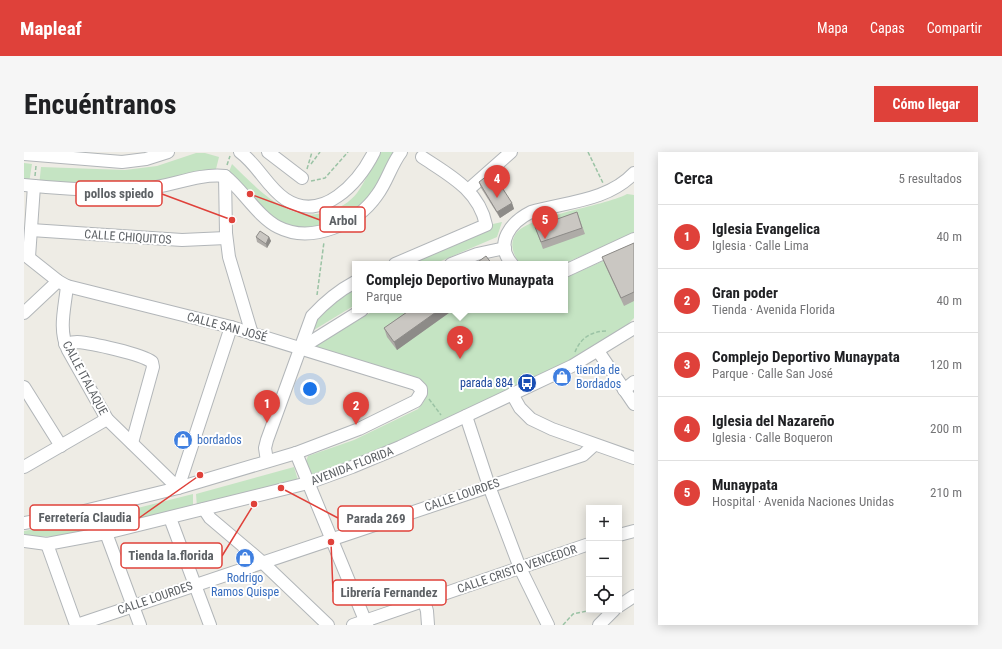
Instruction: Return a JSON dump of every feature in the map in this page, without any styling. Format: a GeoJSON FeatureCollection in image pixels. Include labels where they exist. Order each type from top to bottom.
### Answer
{"type":"FeatureCollection","features":[{"type":"Feature","properties":{"kind":"street"},"geometry":{"type":"LineString","coordinates":[[24,154],[122,162],[146,159],[168,152]]}},
{"type":"Feature","properties":{"kind":"street"},"geometry":{"type":"LineString","coordinates":[[240,152],[285,199],[301,206],[324,203],[347,190],[360,177],[374,152]]}},
{"type":"Feature","properties":{"kind":"street"},"geometry":{"type":"LineString","coordinates":[[268,152],[302,178]]}},
{"type":"Feature","properties":{"kind":"street"},"geometry":{"type":"LineString","coordinates":[[26,255],[31,230],[29,185],[81,189],[144,189],[205,177],[225,176],[277,227],[297,233],[308,234],[324,232],[340,225],[366,208],[377,195],[401,152]]}},
{"type":"Feature","properties":{"kind":"street"},"geometry":{"type":"LineString","coordinates":[[468,190],[511,152]]}},
{"type":"Feature","properties":{"kind":"street"},"geometry":{"type":"LineString","coordinates":[[402,261],[486,225],[482,212],[468,190],[422,157]]}},
{"type":"Feature","properties":{"kind":"street"},"geometry":{"type":"LineString","coordinates":[[225,176],[226,238],[228,256],[252,334]]}},
{"type":"Feature","properties":{"kind":"street"},"geometry":{"type":"LineString","coordinates":[[510,261],[505,248],[507,234],[519,218],[531,212],[607,192],[631,180]]}},
{"type":"Feature","properties":{"kind":"street","name":"CALLE CHIQUITOS"},"geometry":{"type":"LineString","coordinates":[[31,230],[182,240],[226,238]]}},
{"type":"Feature","properties":{"kind":"street"},"geometry":{"type":"LineString","coordinates":[[568,270],[634,239]]}},
{"type":"Feature","properties":{"kind":"street"},"geometry":{"type":"LineString","coordinates":[[459,261],[477,254],[505,248]]}},
{"type":"Feature","properties":{"kind":"street","name":"CALLE SAN JOSÉ"},"geometry":{"type":"LineString","coordinates":[[26,255],[63,283],[231,327],[416,384],[421,389],[421,399]]}},
{"type":"Feature","properties":{"kind":"street"},"geometry":{"type":"LineString","coordinates":[[24,313],[63,283]]}},
{"type":"Feature","properties":{"kind":"street","name":"CALLE ITALAQUE"},"geometry":{"type":"LineString","coordinates":[[63,283],[62,332],[65,344],[107,419],[178,488]]}},
{"type":"Feature","properties":{"kind":"street"},"geometry":{"type":"LineString","coordinates":[[266,461],[265,448],[267,440],[312,316],[322,304],[339,290],[352,284]]}},
{"type":"Feature","properties":{"kind":"street"},"geometry":{"type":"LineString","coordinates":[[301,348],[357,313]]}},
{"type":"Feature","properties":{"kind":"street"},"geometry":{"type":"LineString","coordinates":[[178,488],[231,327]]}},
{"type":"Feature","properties":{"kind":"street","name":"AVENIDA FLORIDA"},"geometry":{"type":"LineString","coordinates":[[24,541],[47,544],[106,533],[308,483],[359,464],[572,366],[629,331]]}},
{"type":"Feature","properties":{"kind":"street"},"geometry":{"type":"LineString","coordinates":[[65,344],[73,342],[83,343],[143,357],[152,362],[153,367],[132,443]]}},
{"type":"Feature","properties":{"kind":"street"},"geometry":{"type":"LineString","coordinates":[[598,351],[634,404]]}},
{"type":"Feature","properties":{"kind":"street"},"geometry":{"type":"LineString","coordinates":[[624,390],[634,382]]}},
{"type":"Feature","properties":{"kind":"street"},"geometry":{"type":"LineString","coordinates":[[24,387],[61,446]]}},
{"type":"Feature","properties":{"kind":"street"},"geometry":{"type":"LineString","coordinates":[[512,394],[520,408],[531,419],[594,445],[634,458]]}},
{"type":"Feature","properties":{"kind":"street"},"geometry":{"type":"LineString","coordinates":[[24,523],[72,514],[178,488],[296,453],[359,429],[421,399]]}},
{"type":"Feature","properties":{"kind":"street"},"geometry":{"type":"LineString","coordinates":[[466,416],[489,486],[520,568],[548,625]]}},
{"type":"Feature","properties":{"kind":"street"},"geometry":{"type":"LineString","coordinates":[[24,467],[107,419]]}},
{"type":"Feature","properties":{"kind":"street","name":"CALLE LOURDES"},"geometry":{"type":"LineString","coordinates":[[76,625],[331,538],[583,455],[594,445]]}},
{"type":"Feature","properties":{"kind":"street"},"geometry":{"type":"LineString","coordinates":[[296,453],[366,623]]}},
{"type":"Feature","properties":{"kind":"street"},"geometry":{"type":"LineString","coordinates":[[204,509],[210,518],[262,562],[328,625]]}},
{"type":"Feature","properties":{"kind":"street"},"geometry":{"type":"LineString","coordinates":[[170,518],[210,625]]}},
{"type":"Feature","properties":{"kind":"street"},"geometry":{"type":"LineString","coordinates":[[622,534],[634,531]]}},
{"type":"Feature","properties":{"kind":"street"},"geometry":{"type":"LineString","coordinates":[[106,533],[140,625]]}},
{"type":"Feature","properties":{"kind":"street"},"geometry":{"type":"LineString","coordinates":[[47,544],[76,625]]}},
{"type":"Feature","properties":{"kind":"street","name":"CALLE CRISTO VENCEDOR"},"geometry":{"type":"LineString","coordinates":[[353,625],[366,623],[424,601],[586,545]]}},
{"type":"Feature","properties":{"kind":"street"},"geometry":{"type":"LineString","coordinates":[[622,604],[634,596]]}},
{"type":"Feature","properties":{"kind":"street"},"geometry":{"type":"LineString","coordinates":[[424,601],[427,611],[428,625]]}},
{"type":"Feature","properties":{"kind":"street"},"geometry":{"type":"LineString","coordinates":[[599,625],[611,613]]}},
{"type":"Feature","properties":{"kind":"path"},"geometry":{"type":"LineString","coordinates":[[225,176],[231,152]]}},
{"type":"Feature","properties":{"kind":"path"},"geometry":{"type":"LineString","coordinates":[[310,166],[312,152]]}},
{"type":"Feature","properties":{"kind":"path"},"geometry":{"type":"LineString","coordinates":[[320,152],[302,178],[312,182],[325,178],[348,152]]}},
{"type":"Feature","properties":{"kind":"path"},"geometry":{"type":"LineString","coordinates":[[588,152],[607,192]]}},
{"type":"Feature","properties":{"kind":"path"},"geometry":{"type":"LineString","coordinates":[[29,185],[38,155]]}},
{"type":"Feature","properties":{"kind":"path"},"geometry":{"type":"LineString","coordinates":[[316,300],[325,246],[324,232]]}},
{"type":"Feature","properties":{"kind":"path"},"geometry":{"type":"LineString","coordinates":[[572,366],[578,344],[593,332],[629,331]]}},
{"type":"Feature","properties":{"kind":"path"},"geometry":{"type":"LineString","coordinates":[[421,399],[435,406],[442,416]]}},
{"type":"Feature","properties":{"kind":"path"},"geometry":{"type":"LineString","coordinates":[[563,625],[573,614],[586,611]]}},
{"type":"Feature","properties":{"kind":"green space"},"geometry":{"type":"Polygon","coordinates":[[[378,152],[398,152],[377,195],[341,227],[274,228],[227,177],[232,164],[263,193],[287,209],[299,213],[313,214],[327,212],[344,205],[357,193],[369,173],[378,152]]]}},
{"type":"Feature","properties":{"kind":"green space"},"geometry":{"type":"Polygon","coordinates":[[[196,153],[205,153],[219,157],[214,177],[141,186],[39,186],[41,167],[125,170],[157,166],[196,153]]]}},
{"type":"Feature","properties":{"kind":"green space"},"geometry":{"type":"Polygon","coordinates":[[[24,163],[32,164],[29,183],[24,182],[24,163]]]}},
{"type":"Feature","properties":{"kind":"green space"},"geometry":{"type":"Polygon","coordinates":[[[627,194],[634,195],[634,233],[568,262],[518,261],[514,254],[512,243],[515,235],[522,228],[533,222],[549,217],[616,199],[627,194]]]}},
{"type":"Feature","properties":{"kind":"green space"},"geometry":{"type":"Polygon","coordinates":[[[488,222],[493,224],[502,222],[497,237],[441,261],[411,261],[488,222]]]}},
{"type":"Feature","properties":{"kind":"green space"},"geometry":{"type":"Polygon","coordinates":[[[634,247],[634,318],[612,340],[547,376],[374,455],[311,476],[306,461],[308,456],[354,440],[418,409],[425,399],[425,391],[306,346],[325,339],[370,313],[568,313],[568,277],[634,247]]]}},
{"type":"Feature","properties":{"kind":"green space"},"geometry":{"type":"Polygon","coordinates":[[[352,289],[352,307],[309,333],[315,314],[352,289]]]}},
{"type":"Feature","properties":{"kind":"green space"},"geometry":{"type":"Polygon","coordinates":[[[294,467],[298,480],[197,507],[196,494],[294,467]]]}},
{"type":"Feature","properties":{"kind":"green space"},"geometry":{"type":"Polygon","coordinates":[[[193,494],[193,505],[109,529],[66,536],[24,535],[24,531],[98,518],[193,494]]]}},
{"type":"Feature","properties":{"kind":"building"},"geometry":{"type":"Polygon","coordinates":[[[492,172],[512,203],[497,212],[479,182],[492,172]]]}},
{"type":"Feature","properties":{"kind":"building"},"geometry":{"type":"Polygon","coordinates":[[[577,212],[582,228],[541,242],[535,227],[577,212]]]}},
{"type":"Feature","properties":{"kind":"building"},"geometry":{"type":"Polygon","coordinates":[[[260,231],[269,237],[266,244],[256,237],[260,231]]]}},
{"type":"Feature","properties":{"kind":"building"},"geometry":{"type":"Polygon","coordinates":[[[634,243],[634,292],[621,298],[602,257],[634,243]]]}},
{"type":"Feature","properties":{"kind":"building"},"geometry":{"type":"Polygon","coordinates":[[[486,256],[490,261],[479,261],[486,256]]]}},
{"type":"Feature","properties":{"kind":"building"},"geometry":{"type":"Polygon","coordinates":[[[406,313],[435,313],[394,342],[384,328],[406,313]]]}},
{"type":"Feature","properties":{"kind":"place","name":"Arbol"},"geometry":{"type":"Point","coordinates":[250,194]}},
{"type":"Feature","properties":{"kind":"place","name":"Iglesia del Nazareño"},"geometry":{"type":"Point","coordinates":[497,198]}},
{"type":"Feature","properties":{"kind":"place","name":"pollos spiedo"},"geometry":{"type":"Point","coordinates":[232,220]}},
{"type":"Feature","properties":{"kind":"place","name":"Munaypata"},"geometry":{"type":"Point","coordinates":[545,239]}},
{"type":"Feature","properties":{"kind":"place","name":"Complejo Deportivo Munaypata"},"geometry":{"type":"Point","coordinates":[460,359]}},
{"type":"Feature","properties":{"kind":"place","name":"tienda de Bordados"},"geometry":{"type":"Point","coordinates":[562,377]}},
{"type":"Feature","properties":{"kind":"place","name":"parada 884"},"geometry":{"type":"Point","coordinates":[527,383]}},
{"type":"Feature","properties":{"kind":"place","name":"Iglesia Evangelica"},"geometry":{"type":"Point","coordinates":[267,423]}},
{"type":"Feature","properties":{"kind":"place","name":"Gran poder"},"geometry":{"type":"Point","coordinates":[356,425]}},
{"type":"Feature","properties":{"kind":"place","name":"bordados"},"geometry":{"type":"Point","coordinates":[183,440]}},
{"type":"Feature","properties":{"kind":"place","name":"Ferretería Claudia"},"geometry":{"type":"Point","coordinates":[200,475]}},
{"type":"Feature","properties":{"kind":"place","name":"Parada 269"},"geometry":{"type":"Point","coordinates":[281,488]}},
{"type":"Feature","properties":{"kind":"place","name":"Tienda la.florida"},"geometry":{"type":"Point","coordinates":[254,504]}},
{"type":"Feature","properties":{"kind":"place","name":"Librería Fernandez"},"geometry":{"type":"Point","coordinates":[331,542]}},
{"type":"Feature","properties":{"kind":"place","name":"Rodrigo Ramos Quispe"},"geometry":{"type":"Point","coordinates":[245,558]}}]}
